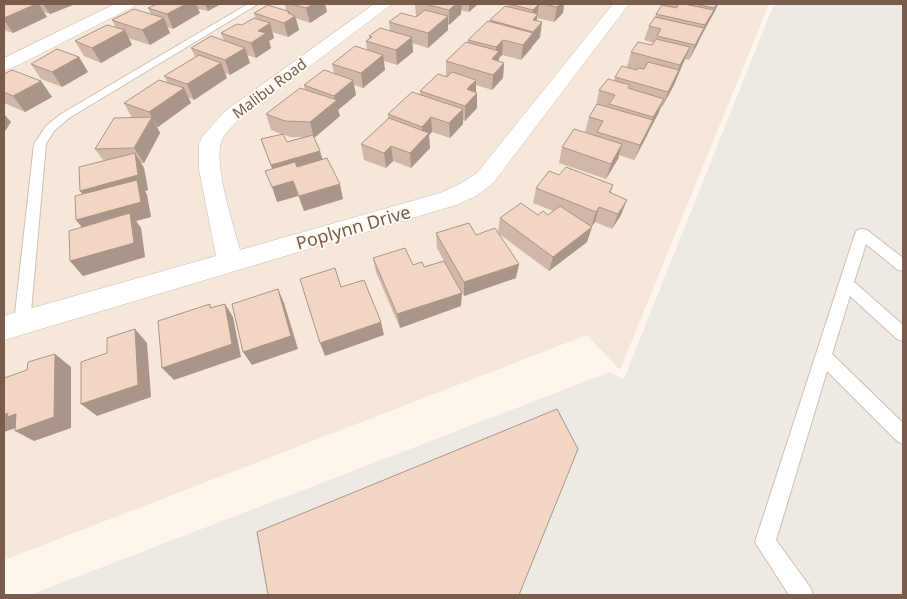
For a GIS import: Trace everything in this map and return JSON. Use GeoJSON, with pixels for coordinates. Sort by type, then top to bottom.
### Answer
{"type":"FeatureCollection","features":[{"type":"Feature","properties":{"kind":"street"},"geometry":{"type":"LineString","coordinates":[[4,65],[127,4]]}},
{"type":"Feature","properties":{"kind":"street","name":"Malibu Road"},"geometry":{"type":"LineString","coordinates":[[230,262],[208,160],[211,142],[215,135],[230,116],[384,4]]}},
{"type":"Feature","properties":{"kind":"street","name":"Poplynn Drive"},"geometry":{"type":"LineString","coordinates":[[13,325],[448,199],[468,190],[485,178],[621,4]]}},
{"type":"Feature","properties":{"kind":"lane"},"geometry":{"type":"LineString","coordinates":[[13,325],[40,144],[44,135],[52,125],[65,116],[254,4]]}},
{"type":"Feature","properties":{"kind":"lane"},"geometry":{"type":"LineString","coordinates":[[802,595],[765,542],[862,234],[903,266]]}},
{"type":"Feature","properties":{"kind":"lane"},"geometry":{"type":"LineString","coordinates":[[846,285],[903,334]]}},
{"type":"Feature","properties":{"kind":"lane"},"geometry":{"type":"LineString","coordinates":[[824,357],[903,435]]}},
{"type":"Feature","properties":{"kind":"shaded area"},"geometry":{"type":"Polygon","coordinates":[[[4,4],[769,4],[620,370],[587,335],[4,560],[4,4]]]}},
{"type":"Feature","properties":{"kind":"shaded area"},"geometry":{"type":"Polygon","coordinates":[[[774,4],[903,4],[903,595],[30,595],[610,372],[624,379],[774,4]]]}},
{"type":"Feature","properties":{"kind":"building"},"geometry":{"type":"Polygon","coordinates":[[[4,4],[36,4],[4,18],[4,4]]]}},
{"type":"Feature","properties":{"kind":"building"},"geometry":{"type":"Polygon","coordinates":[[[157,4],[186,4],[167,14],[148,8],[157,4]]]}},
{"type":"Feature","properties":{"kind":"building"},"geometry":{"type":"Polygon","coordinates":[[[291,4],[314,4],[306,8],[291,4]]]}},
{"type":"Feature","properties":{"kind":"building"},"geometry":{"type":"Polygon","coordinates":[[[425,4],[456,4],[449,10],[425,4]]]}},
{"type":"Feature","properties":{"kind":"building"},"geometry":{"type":"Polygon","coordinates":[[[509,4],[539,4],[533,10],[509,4]]]}},
{"type":"Feature","properties":{"kind":"building"},"geometry":{"type":"Polygon","coordinates":[[[542,4],[560,4],[557,7],[542,4]]]}},
{"type":"Feature","properties":{"kind":"building"},"geometry":{"type":"Polygon","coordinates":[[[679,4],[714,10],[705,25],[656,14],[662,5],[676,8],[679,4]]]}},
{"type":"Feature","properties":{"kind":"building"},"geometry":{"type":"Polygon","coordinates":[[[695,4],[717,4],[714,8],[695,4]]]}},
{"type":"Feature","properties":{"kind":"building"},"geometry":{"type":"Polygon","coordinates":[[[268,5],[290,12],[288,13],[295,16],[284,23],[254,13],[268,5]]]}},
{"type":"Feature","properties":{"kind":"building"},"geometry":{"type":"Polygon","coordinates":[[[505,6],[538,14],[533,20],[542,22],[533,32],[490,20],[505,6]]]}},
{"type":"Feature","properties":{"kind":"building"},"geometry":{"type":"Polygon","coordinates":[[[134,9],[164,18],[142,30],[112,20],[134,9]]]}},
{"type":"Feature","properties":{"kind":"building"},"geometry":{"type":"Polygon","coordinates":[[[425,10],[448,16],[428,33],[389,22],[401,13],[416,17],[425,10]]]}},
{"type":"Feature","properties":{"kind":"building"},"geometry":{"type":"Polygon","coordinates":[[[655,17],[704,28],[695,45],[657,36],[661,29],[649,26],[655,17]]]}},
{"type":"Feature","properties":{"kind":"building"},"geometry":{"type":"Polygon","coordinates":[[[254,18],[270,23],[258,31],[266,33],[251,43],[221,33],[237,24],[242,25],[254,18]]]}},
{"type":"Feature","properties":{"kind":"building"},"geometry":{"type":"Polygon","coordinates":[[[488,21],[533,33],[523,45],[503,40],[496,47],[468,40],[488,21]]]}},
{"type":"Feature","properties":{"kind":"building"},"geometry":{"type":"Polygon","coordinates":[[[107,25],[125,30],[92,48],[75,41],[107,25]]]}},
{"type":"Feature","properties":{"kind":"building"},"geometry":{"type":"Polygon","coordinates":[[[380,28],[412,37],[396,50],[366,41],[372,37],[369,36],[380,28]]]}},
{"type":"Feature","properties":{"kind":"building"},"geometry":{"type":"Polygon","coordinates":[[[211,36],[245,48],[225,60],[191,48],[211,36]]]}},
{"type":"Feature","properties":{"kind":"building"},"geometry":{"type":"Polygon","coordinates":[[[656,39],[690,47],[680,65],[631,52],[638,42],[652,45],[656,39]]]}},
{"type":"Feature","properties":{"kind":"building"},"geometry":{"type":"Polygon","coordinates":[[[466,42],[499,51],[492,59],[504,63],[493,75],[446,61],[466,42]]]}},
{"type":"Feature","properties":{"kind":"building"},"geometry":{"type":"Polygon","coordinates":[[[355,46],[383,55],[361,73],[332,64],[355,46]]]}},
{"type":"Feature","properties":{"kind":"building"},"geometry":{"type":"Polygon","coordinates":[[[57,49],[79,57],[52,72],[31,64],[57,49]]]}},
{"type":"Feature","properties":{"kind":"building"},"geometry":{"type":"Polygon","coordinates":[[[199,55],[221,63],[187,84],[164,76],[199,55]]]}},
{"type":"Feature","properties":{"kind":"building"},"geometry":{"type":"Polygon","coordinates":[[[648,62],[679,70],[668,92],[615,77],[622,66],[637,70],[638,68],[644,69],[648,62]]]}},
{"type":"Feature","properties":{"kind":"building"},"geometry":{"type":"Polygon","coordinates":[[[12,70],[41,81],[13,96],[4,92],[4,74],[12,70]]]}},
{"type":"Feature","properties":{"kind":"building"},"geometry":{"type":"Polygon","coordinates":[[[324,70],[353,80],[334,96],[304,85],[324,70]]]}},
{"type":"Feature","properties":{"kind":"building"},"geometry":{"type":"Polygon","coordinates":[[[452,72],[476,80],[467,89],[477,93],[465,106],[420,91],[438,74],[447,77],[452,72]]]}},
{"type":"Feature","properties":{"kind":"building"},"geometry":{"type":"Polygon","coordinates":[[[608,79],[630,85],[628,88],[664,99],[653,117],[609,104],[615,95],[599,90],[608,79]]]}},
{"type":"Feature","properties":{"kind":"building"},"geometry":{"type":"Polygon","coordinates":[[[159,80],[184,88],[149,112],[124,103],[159,80]]]}},
{"type":"Feature","properties":{"kind":"building"},"geometry":{"type":"Polygon","coordinates":[[[300,88],[337,100],[310,122],[285,121],[266,114],[300,88]]]}},
{"type":"Feature","properties":{"kind":"building"},"geometry":{"type":"Polygon","coordinates":[[[412,92],[463,109],[449,123],[431,117],[422,127],[388,114],[412,92]]]}},
{"type":"Feature","properties":{"kind":"building"},"geometry":{"type":"Polygon","coordinates":[[[597,104],[653,120],[640,145],[597,132],[603,121],[589,117],[597,104]]]}},
{"type":"Feature","properties":{"kind":"building"},"geometry":{"type":"Polygon","coordinates":[[[152,117],[134,148],[95,149],[114,118],[152,117]]]}},
{"type":"Feature","properties":{"kind":"building"},"geometry":{"type":"Polygon","coordinates":[[[389,118],[429,133],[410,153],[391,146],[384,153],[361,144],[389,118]]]}},
{"type":"Feature","properties":{"kind":"building"},"geometry":{"type":"Polygon","coordinates":[[[574,129],[622,144],[611,164],[562,147],[574,129]]]}},
{"type":"Feature","properties":{"kind":"building"},"geometry":{"type":"Polygon","coordinates":[[[283,134],[287,142],[313,135],[320,151],[271,165],[261,139],[283,134]]]}},
{"type":"Feature","properties":{"kind":"building"},"geometry":{"type":"Polygon","coordinates":[[[135,153],[138,175],[80,191],[79,167],[135,153]]]}},
{"type":"Feature","properties":{"kind":"building"},"geometry":{"type":"Polygon","coordinates":[[[327,158],[340,184],[299,196],[293,181],[272,187],[265,171],[295,162],[297,167],[327,158]]]}},
{"type":"Feature","properties":{"kind":"building"},"geometry":{"type":"Polygon","coordinates":[[[566,167],[613,185],[609,192],[627,200],[618,214],[599,207],[596,212],[536,188],[549,171],[559,175],[566,167]]]}},
{"type":"Feature","properties":{"kind":"building"},"geometry":{"type":"Polygon","coordinates":[[[137,180],[141,202],[76,220],[75,196],[137,180]]]}},
{"type":"Feature","properties":{"kind":"building"},"geometry":{"type":"Polygon","coordinates":[[[521,203],[538,215],[543,211],[548,215],[560,206],[592,227],[553,257],[500,218],[521,203]]]}},
{"type":"Feature","properties":{"kind":"building"},"geometry":{"type":"Polygon","coordinates":[[[130,213],[134,243],[70,261],[69,231],[130,213]]]}},
{"type":"Feature","properties":{"kind":"building"},"geometry":{"type":"Polygon","coordinates":[[[469,223],[476,235],[495,228],[519,264],[464,282],[436,233],[469,223]]]}},
{"type":"Feature","properties":{"kind":"building"},"geometry":{"type":"Polygon","coordinates":[[[405,248],[413,265],[422,262],[424,267],[444,261],[462,293],[397,314],[373,258],[405,248]]]}},
{"type":"Feature","properties":{"kind":"building"},"geometry":{"type":"Polygon","coordinates":[[[335,268],[341,287],[364,280],[381,322],[320,343],[300,279],[335,268]]]}},
{"type":"Feature","properties":{"kind":"building"},"geometry":{"type":"Polygon","coordinates":[[[278,289],[291,336],[243,352],[232,304],[278,289]]]}},
{"type":"Feature","properties":{"kind":"building"},"geometry":{"type":"Polygon","coordinates":[[[210,304],[210,308],[225,304],[232,344],[162,368],[158,321],[210,304]]]}},
{"type":"Feature","properties":{"kind":"building"},"geometry":{"type":"Polygon","coordinates":[[[135,329],[138,385],[81,404],[81,362],[107,353],[107,338],[135,329]]]}},
{"type":"Feature","properties":{"kind":"building"},"geometry":{"type":"Polygon","coordinates":[[[55,354],[54,417],[15,431],[16,414],[7,417],[8,413],[4,415],[4,378],[27,370],[28,362],[55,354]]]}},
{"type":"Feature","properties":{"kind":"building"},"geometry":{"type":"Polygon","coordinates":[[[557,409],[578,449],[519,595],[268,595],[257,532],[557,409]]]}}]}
